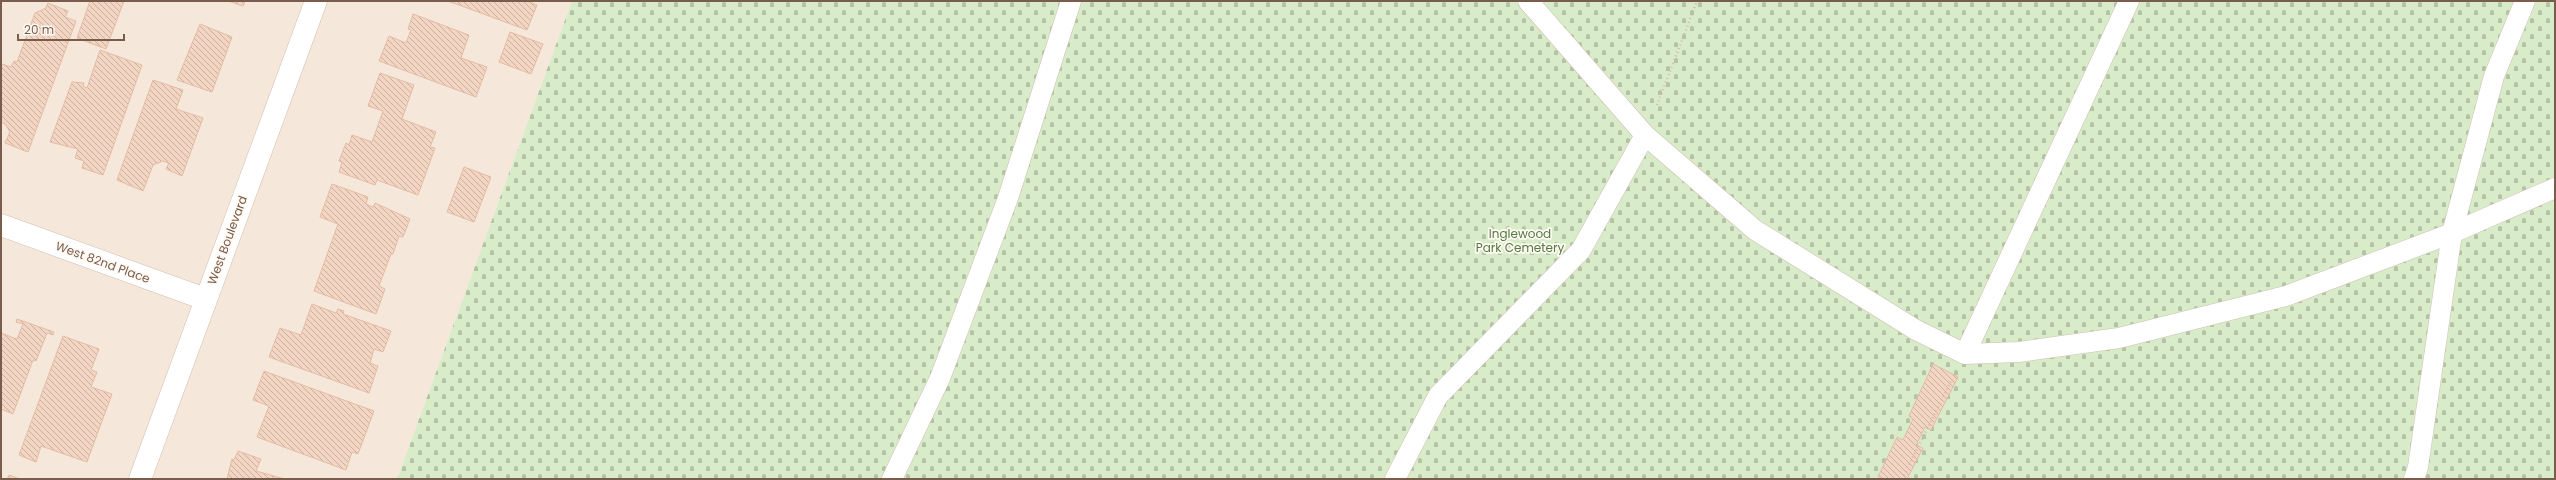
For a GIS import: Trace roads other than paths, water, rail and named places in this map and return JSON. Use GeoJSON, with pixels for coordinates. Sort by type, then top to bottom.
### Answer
{"type":"FeatureCollection","features":[{"type":"Feature","properties":{"kind":"street","name":"West Boulevard"},"geometry":{"type":"LineString","coordinates":[[140,479],[204,299],[316,1]]}},
{"type":"Feature","properties":{"kind":"street","name":"West 82nd Place"},"geometry":{"type":"LineString","coordinates":[[1,225],[204,299]]}},
{"type":"Feature","properties":{"kind":"lane"},"geometry":{"type":"LineString","coordinates":[[892,479],[940,378],[1005,206],[1071,1]]}},
{"type":"Feature","properties":{"kind":"lane"},"geometry":{"type":"LineString","coordinates":[[1528,1],[1645,135],[1754,230],[1916,330],[1965,354],[2018,352],[2119,338],[2286,296],[2452,233],[2555,188]]}},
{"type":"Feature","properties":{"kind":"lane"},"geometry":{"type":"LineString","coordinates":[[1965,354],[2128,1]]}},
{"type":"Feature","properties":{"kind":"lane"},"geometry":{"type":"LineString","coordinates":[[2414,479],[2418,467],[2452,233],[2494,76],[2525,1]]}},
{"type":"Feature","properties":{"kind":"lane"},"geometry":{"type":"LineString","coordinates":[[1395,479],[1438,396],[1581,250],[1645,135]]}},
{"type":"Feature","properties":{"kind":"park label","name":"Inglewood Park Cemetery"},"geometry":{"type":"Point","coordinates":[1520,240]}}]}
